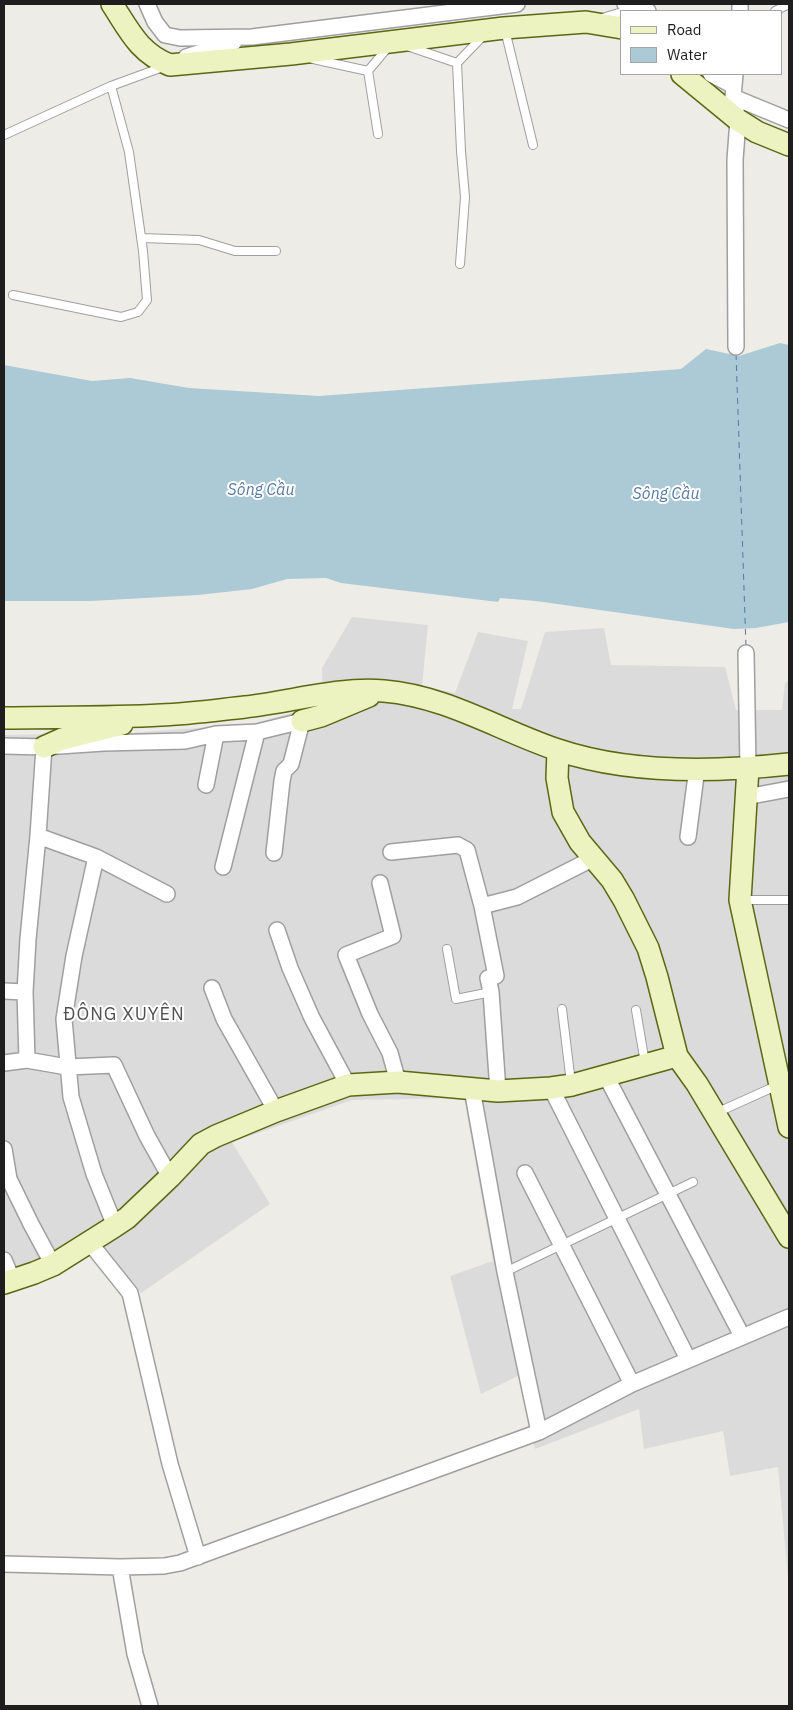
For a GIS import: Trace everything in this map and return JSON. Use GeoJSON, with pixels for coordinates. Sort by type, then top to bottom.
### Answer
{"type":"FeatureCollection","features":[{"type":"Feature","properties":{"kind":"street"},"geometry":{"type":"LineString","coordinates":[[112,4],[134,39],[158,60],[170,65],[291,54],[497,29],[586,22],[620,28]]}},
{"type":"Feature","properties":{"kind":"street"},"geometry":{"type":"LineString","coordinates":[[147,4],[155,22],[165,34],[180,38],[252,37],[517,4]]}},
{"type":"Feature","properties":{"kind":"street"},"geometry":{"type":"LineString","coordinates":[[625,4],[645,8]]}},
{"type":"Feature","properties":{"kind":"street"},"geometry":{"type":"LineString","coordinates":[[170,65],[183,58],[252,37]]}},
{"type":"Feature","properties":{"kind":"street"},"geometry":{"type":"LineString","coordinates":[[683,75],[738,120],[758,132],[789,145]]}},
{"type":"Feature","properties":{"kind":"street"},"geometry":{"type":"LineString","coordinates":[[713,75],[734,85],[789,120]]}},
{"type":"Feature","properties":{"kind":"street"},"geometry":{"type":"LineString","coordinates":[[734,85],[738,120],[735,160],[736,347]]}},
{"type":"Feature","properties":{"kind":"street"},"geometry":{"type":"LineString","coordinates":[[746,653],[748,768],[740,900],[788,1115]]}},
{"type":"Feature","properties":{"kind":"street"},"geometry":{"type":"LineString","coordinates":[[4,718],[160,715],[248,707],[352,691],[384,691],[410,694],[477,717],[558,750],[608,764],[641,767],[748,768],[789,764]]}},
{"type":"Feature","properties":{"kind":"street"},"geometry":{"type":"LineString","coordinates":[[4,746],[44,747],[185,741],[216,734],[257,732],[321,716],[384,691]]}},
{"type":"Feature","properties":{"kind":"street"},"geometry":{"type":"LineString","coordinates":[[44,747],[62,739],[160,715]]}},
{"type":"Feature","properties":{"kind":"street"},"geometry":{"type":"LineString","coordinates":[[274,853],[284,771],[291,764],[302,721]]}},
{"type":"Feature","properties":{"kind":"street"},"geometry":{"type":"LineString","coordinates":[[223,867],[257,732]]}},
{"type":"Feature","properties":{"kind":"street"},"geometry":{"type":"LineString","coordinates":[[206,785],[216,734]]}},
{"type":"Feature","properties":{"kind":"street"},"geometry":{"type":"LineString","coordinates":[[26,1060],[25,992],[28,939],[44,747]]}},
{"type":"Feature","properties":{"kind":"street"},"geometry":{"type":"LineString","coordinates":[[558,750],[557,778],[563,812],[580,842],[612,880],[648,948],[677,1056],[697,1084],[789,1236]]}},
{"type":"Feature","properties":{"kind":"street"},"geometry":{"type":"LineString","coordinates":[[688,837],[697,768]]}},
{"type":"Feature","properties":{"kind":"street"},"geometry":{"type":"LineString","coordinates":[[746,797],[789,790]]}},
{"type":"Feature","properties":{"kind":"street"},"geometry":{"type":"LineString","coordinates":[[38,836],[96,857],[167,894]]}},
{"type":"Feature","properties":{"kind":"street"},"geometry":{"type":"LineString","coordinates":[[391,852],[458,845],[466,850],[482,906],[496,976],[488,978],[491,992],[498,1091]]}},
{"type":"Feature","properties":{"kind":"street"},"geometry":{"type":"LineString","coordinates":[[96,857],[74,956],[64,1019],[71,1097],[94,1174],[115,1226]]}},
{"type":"Feature","properties":{"kind":"street"},"geometry":{"type":"LineString","coordinates":[[482,906],[517,896],[594,858]]}},
{"type":"Feature","properties":{"kind":"street"},"geometry":{"type":"LineString","coordinates":[[380,883],[394,936],[346,955],[370,1014],[390,1053],[398,1082]]}},
{"type":"Feature","properties":{"kind":"street"},"geometry":{"type":"LineString","coordinates":[[277,930],[290,968],[312,1018],[348,1085]]}},
{"type":"Feature","properties":{"kind":"street"},"geometry":{"type":"LineString","coordinates":[[212,988],[224,1019],[276,1111]]}},
{"type":"Feature","properties":{"kind":"street"},"geometry":{"type":"LineString","coordinates":[[4,991],[25,992]]}},
{"type":"Feature","properties":{"kind":"street"},"geometry":{"type":"LineString","coordinates":[[4,1260],[8,1282],[53,1264],[127,1218],[201,1144],[276,1111],[348,1085],[398,1082],[498,1091],[551,1088],[572,1085],[677,1056]]}},
{"type":"Feature","properties":{"kind":"street"},"geometry":{"type":"LineString","coordinates":[[4,1063],[26,1060],[67,1066],[114,1065],[147,1136],[170,1177]]}},
{"type":"Feature","properties":{"kind":"street"},"geometry":{"type":"LineString","coordinates":[[606,1076],[742,1336]]}},
{"type":"Feature","properties":{"kind":"street"},"geometry":{"type":"LineString","coordinates":[[551,1088],[688,1359]]}},
{"type":"Feature","properties":{"kind":"street"},"geometry":{"type":"LineString","coordinates":[[472,1089],[505,1272],[539,1432]]}},
{"type":"Feature","properties":{"kind":"street"},"geometry":{"type":"LineString","coordinates":[[8,1147],[10,1179],[31,1224],[53,1264]]}},
{"type":"Feature","properties":{"kind":"street"},"geometry":{"type":"LineString","coordinates":[[525,1173],[632,1384]]}},
{"type":"Feature","properties":{"kind":"street"},"geometry":{"type":"LineString","coordinates":[[90,1242],[130,1293],[170,1464],[198,1556]]}},
{"type":"Feature","properties":{"kind":"street"},"geometry":{"type":"LineString","coordinates":[[4,1564],[120,1567],[164,1566],[180,1563],[539,1432],[632,1384],[789,1317]]}},
{"type":"Feature","properties":{"kind":"street"},"geometry":{"type":"LineString","coordinates":[[120,1567],[135,1654],[150,1706]]}},
{"type":"Feature","properties":{"kind":"lane"},"geometry":{"type":"LineString","coordinates":[[777,10],[789,4]]}},
{"type":"Feature","properties":{"kind":"lane"},"geometry":{"type":"LineString","coordinates":[[632,10],[645,8]]}},
{"type":"Feature","properties":{"kind":"lane"},"geometry":{"type":"LineString","coordinates":[[586,22],[620,13]]}},
{"type":"Feature","properties":{"kind":"lane"},"geometry":{"type":"LineString","coordinates":[[457,63],[497,29],[533,145]]}},
{"type":"Feature","properties":{"kind":"lane"},"geometry":{"type":"LineString","coordinates":[[378,134],[368,70],[392,41],[457,63]]}},
{"type":"Feature","properties":{"kind":"lane"},"geometry":{"type":"LineString","coordinates":[[291,54],[368,70]]}},
{"type":"Feature","properties":{"kind":"lane"},"geometry":{"type":"LineString","coordinates":[[457,63],[465,196],[460,264]]}},
{"type":"Feature","properties":{"kind":"lane"},"geometry":{"type":"LineString","coordinates":[[4,135],[111,86],[170,65]]}},
{"type":"Feature","properties":{"kind":"lane"},"geometry":{"type":"LineString","coordinates":[[13,295],[121,317],[138,312],[146,300],[141,238],[129,152],[111,86]]}},
{"type":"Feature","properties":{"kind":"lane"},"geometry":{"type":"LineString","coordinates":[[141,238],[199,240],[235,252],[276,251]]}},
{"type":"Feature","properties":{"kind":"lane"},"geometry":{"type":"LineString","coordinates":[[740,900],[789,900]]}},
{"type":"Feature","properties":{"kind":"lane"},"geometry":{"type":"LineString","coordinates":[[447,949],[456,999],[491,992]]}},
{"type":"Feature","properties":{"kind":"lane"},"geometry":{"type":"LineString","coordinates":[[562,1009],[572,1085]]}},
{"type":"Feature","properties":{"kind":"lane"},"geometry":{"type":"LineString","coordinates":[[636,1010],[646,1064]]}},
{"type":"Feature","properties":{"kind":"lane"},"geometry":{"type":"LineString","coordinates":[[714,1114],[780,1084]]}},
{"type":"Feature","properties":{"kind":"lane"},"geometry":{"type":"LineString","coordinates":[[505,1272],[693,1182]]}},
{"type":"Feature","properties":{"kind":"shaded area"},"geometry":{"type":"Polygon","coordinates":[[[352,617],[428,625],[422,686],[455,693],[478,632],[528,641],[512,709],[521,709],[545,632],[604,628],[611,665],[725,667],[736,710],[782,710],[785,683],[789,681],[789,1588],[778,1467],[730,1476],[723,1431],[644,1449],[639,1409],[535,1449],[520,1375],[481,1394],[450,1276],[493,1261],[464,1098],[352,1100],[232,1142],[270,1204],[141,1293],[103,1247],[4,1292],[4,735],[129,733],[253,724],[323,704],[322,668],[352,617]]]}},
{"type":"Feature","properties":{"kind":"water","name":"Sông Cầu"},"geometry":{"type":"Polygon","coordinates":[[[780,343],[789,345],[789,622],[756,628],[734,629],[536,601],[500,598],[498,602],[341,583],[326,578],[287,579],[252,589],[198,595],[91,601],[4,601],[4,365],[92,381],[130,378],[189,388],[319,396],[681,369],[706,349],[739,356],[780,343]]]}},
{"type":"Feature","properties":{"kind":"ferry route"},"geometry":{"type":"LineString","coordinates":[[736,354],[746,647]]}},
{"type":"Feature","properties":{"kind":"district","name":"ĐÔNG XUYÊN"},"geometry":{"type":"Point","coordinates":[124,1015]}}]}
